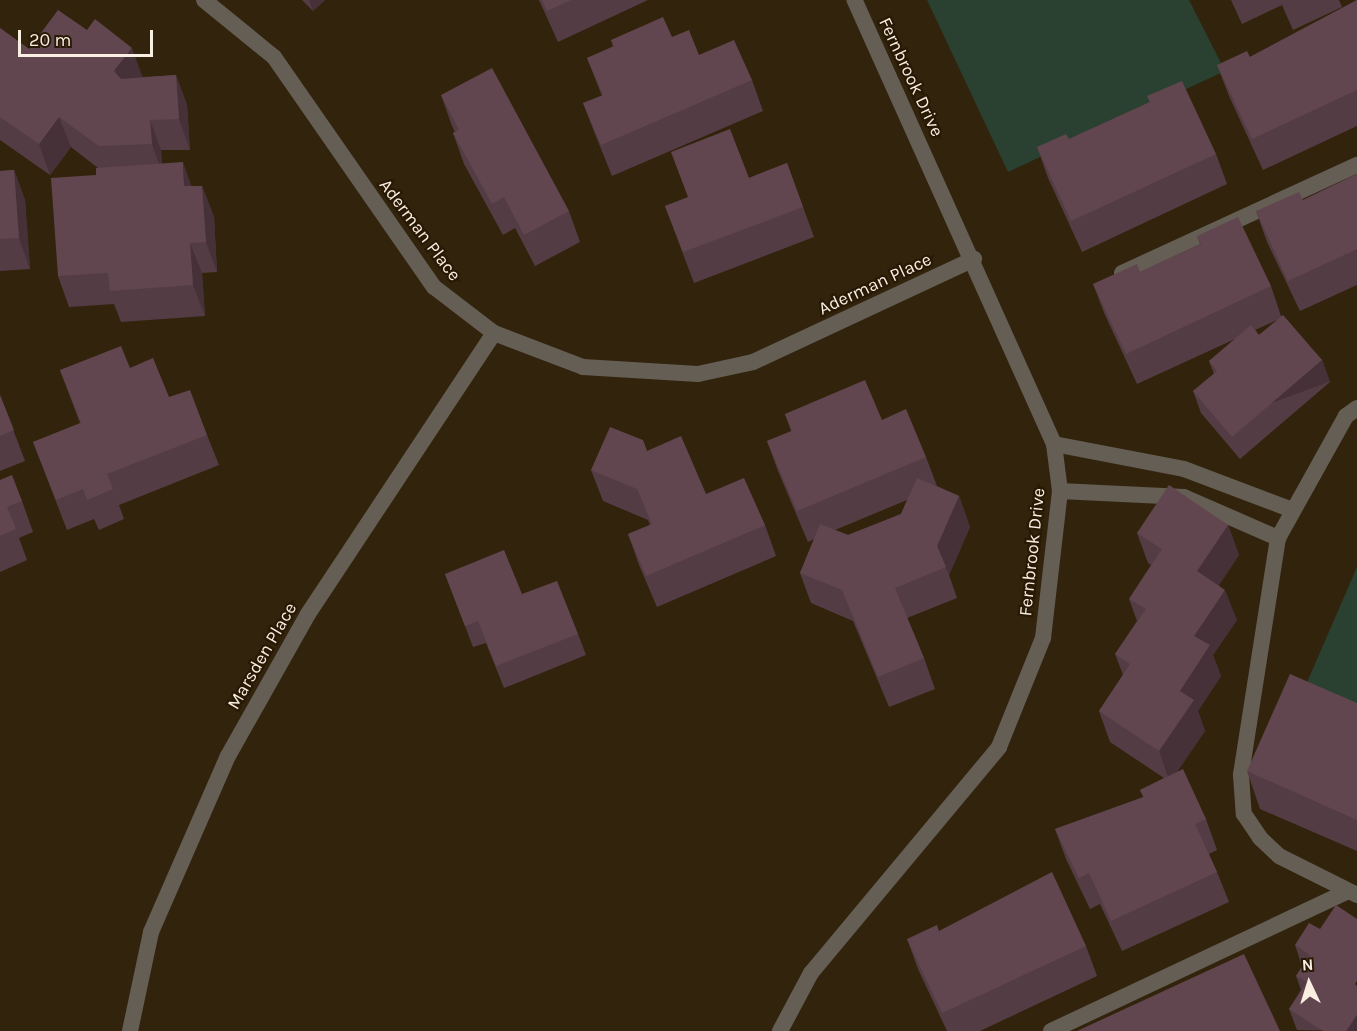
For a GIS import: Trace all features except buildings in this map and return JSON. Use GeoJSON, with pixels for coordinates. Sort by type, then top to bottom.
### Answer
{"type":"FeatureCollection","features":[{"type":"Feature","properties":{"kind":"street","name":"Aderman Place"},"geometry":{"type":"LineString","coordinates":[[204,0],[274,57],[434,286],[494,333],[583,367],[698,374],[753,362],[974,259]]}},
{"type":"Feature","properties":{"kind":"street","name":"Fernbrook Drive"},"geometry":{"type":"LineString","coordinates":[[780,1031],[811,973],[999,747],[1042,638],[1060,491],[1054,444],[974,259],[854,0]]}},
{"type":"Feature","properties":{"kind":"street"},"geometry":{"type":"LineString","coordinates":[[1122,273],[1357,165]]}},
{"type":"Feature","properties":{"kind":"street","name":"Marsden Place"},"geometry":{"type":"LineString","coordinates":[[130,1031],[151,932],[228,756],[308,614],[494,333]]}},
{"type":"Feature","properties":{"kind":"street"},"geometry":{"type":"LineString","coordinates":[[1352,893],[1280,856],[1244,814],[1241,775],[1278,538],[1290,509],[1346,416],[1357,408]]}},
{"type":"Feature","properties":{"kind":"street"},"geometry":{"type":"LineString","coordinates":[[1054,444],[1184,469],[1290,509]]}},
{"type":"Feature","properties":{"kind":"street"},"geometry":{"type":"LineString","coordinates":[[1060,491],[1184,497],[1278,538]]}},
{"type":"Feature","properties":{"kind":"street"},"geometry":{"type":"LineString","coordinates":[[1051,1031],[1352,893]]}},
{"type":"Feature","properties":{"kind":"green space"},"geometry":{"type":"Polygon","coordinates":[[[927,0],[1189,0],[1225,71],[1008,172],[927,0]]]}},
{"type":"Feature","properties":{"kind":"green space"},"geometry":{"type":"Polygon","coordinates":[[[1357,567],[1357,709],[1305,687],[1357,567]]]}}]}
